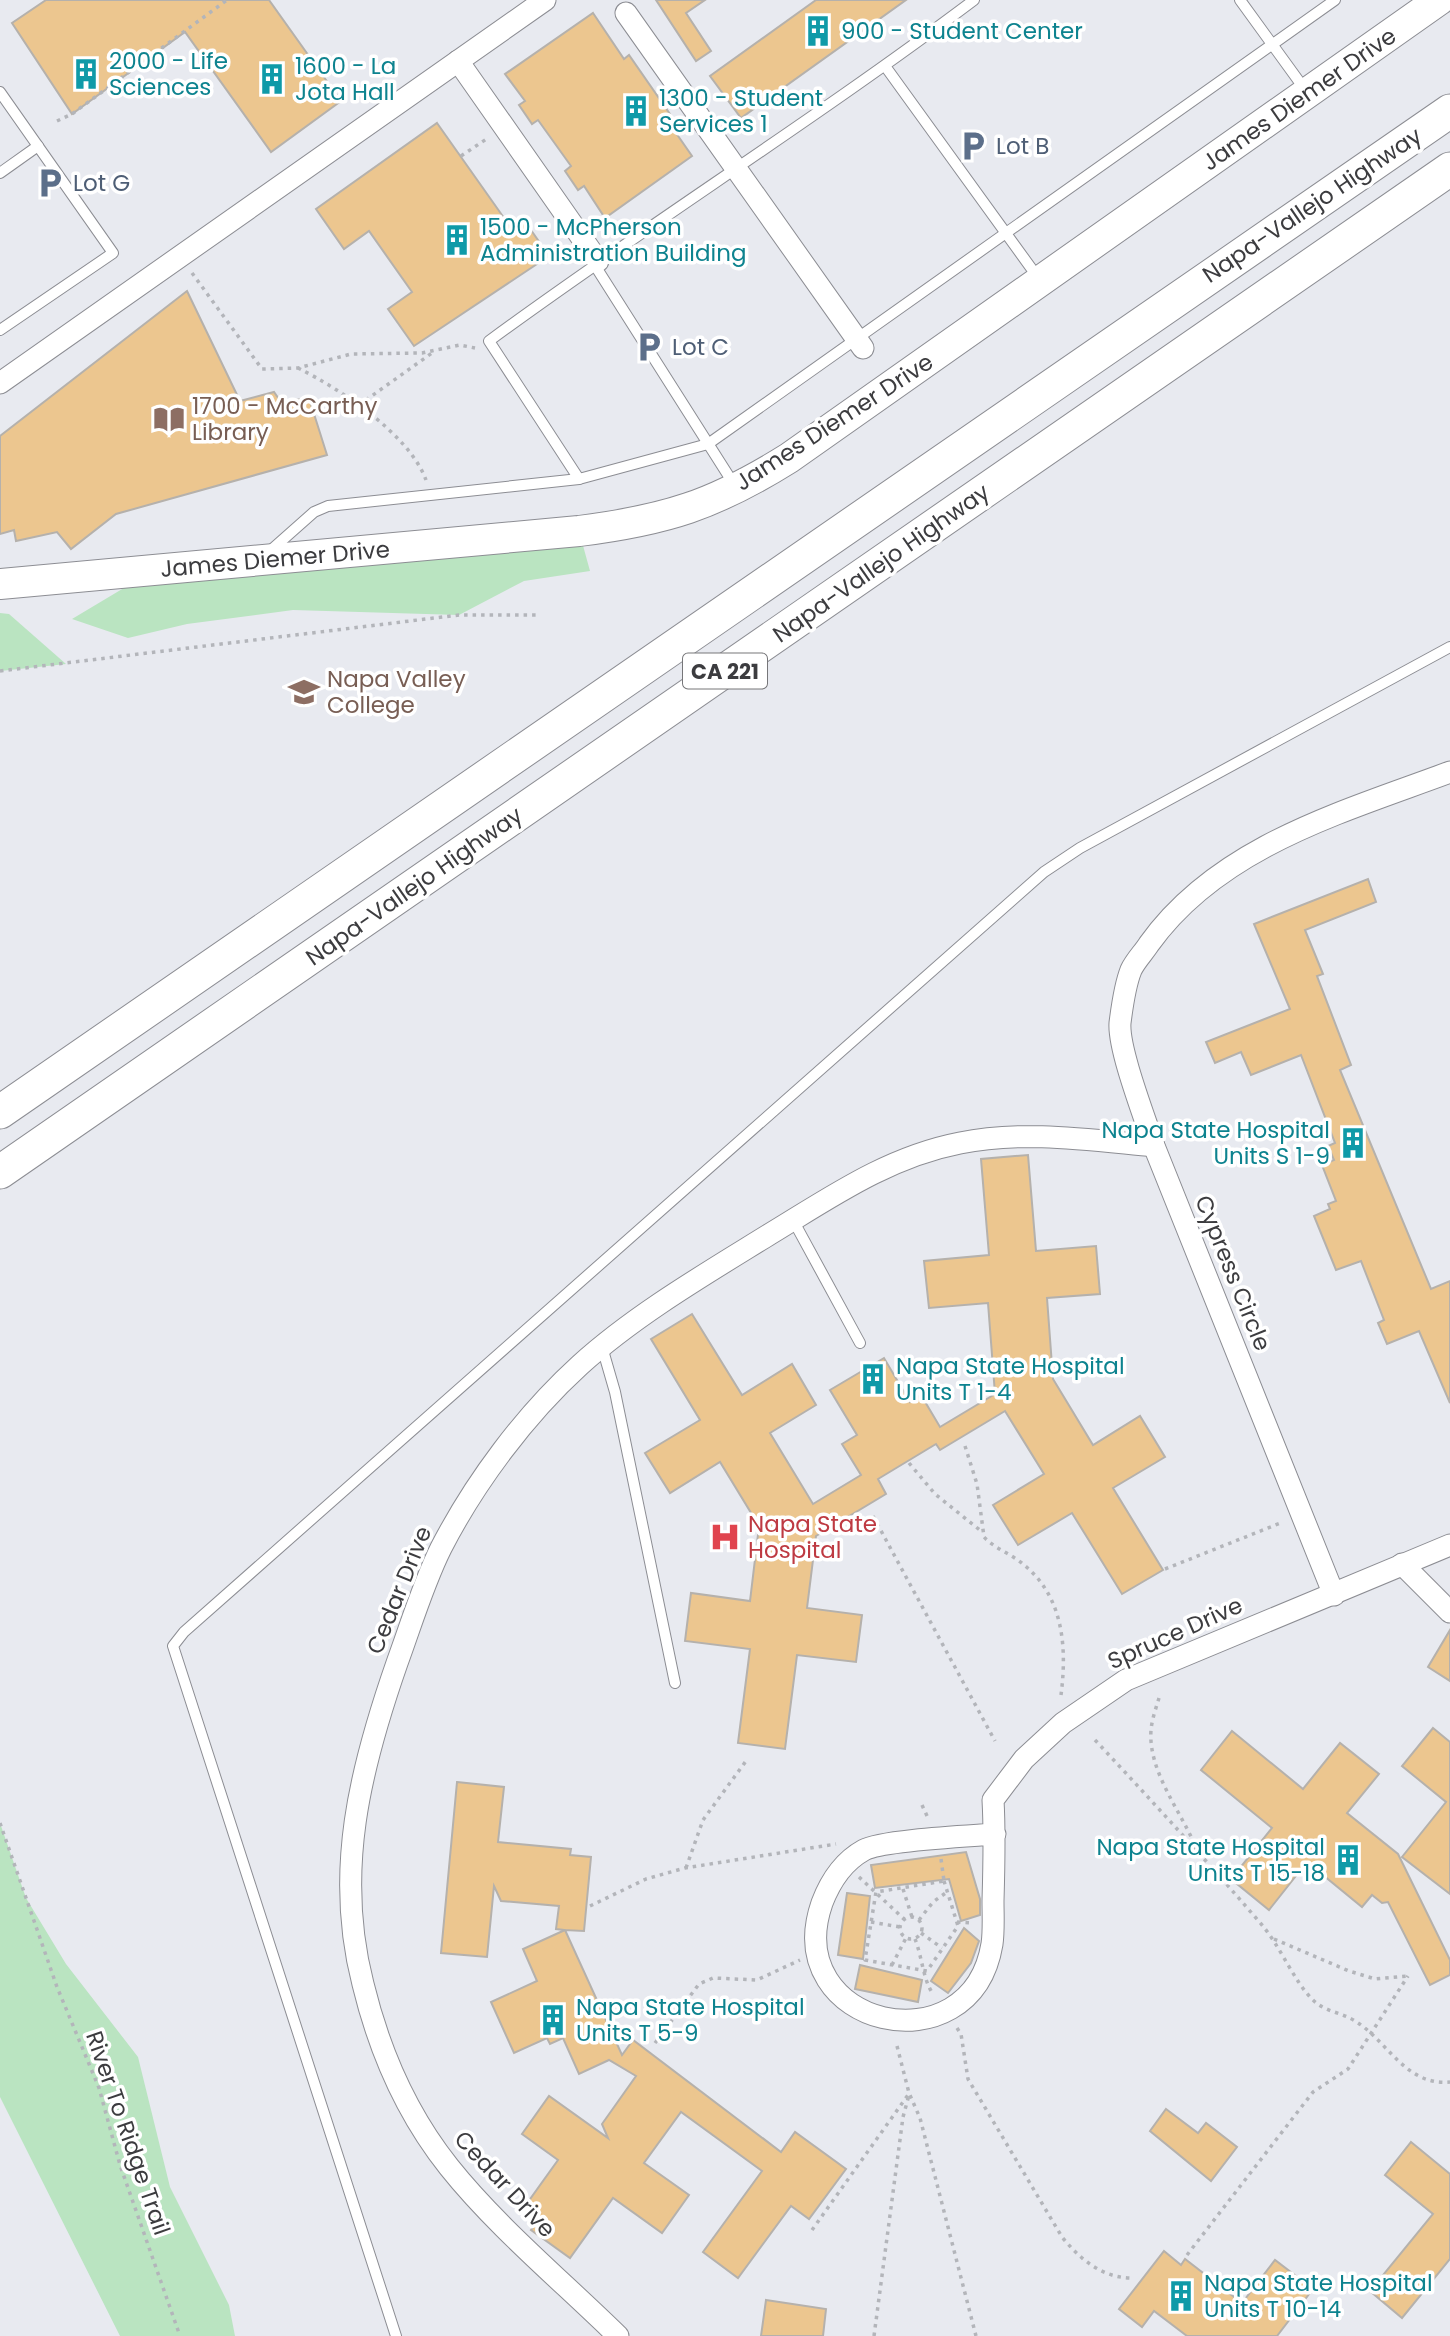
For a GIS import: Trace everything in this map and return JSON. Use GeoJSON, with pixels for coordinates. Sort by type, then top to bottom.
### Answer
{"type":"FeatureCollection","features":[{"type":"Feature","properties":{"kind":"main road","name":"Napa-Vallejo Highway"},"geometry":{"type":"LineString","coordinates":[[0,1112],[1450,111]]}},
{"type":"Feature","properties":{"kind":"main road","name":"Napa-Vallejo Highway"},"geometry":{"type":"LineString","coordinates":[[0,1172],[1450,169]]}},
{"type":"Feature","properties":{"kind":"street"},"geometry":{"type":"LineString","coordinates":[[0,383],[545,0]]}},
{"type":"Feature","properties":{"kind":"street","name":"James Diemer Drive"},"geometry":{"type":"LineString","coordinates":[[0,584],[625,525],[668,517],[737,488],[824,434],[1439,0]]}},
{"type":"Feature","properties":{"kind":"street"},"geometry":{"type":"LineString","coordinates":[[626,13],[860,344]]}},
{"type":"Feature","properties":{"kind":"street"},"geometry":{"type":"LineString","coordinates":[[458,61],[596,263]]}},
{"type":"Feature","properties":{"kind":"street","name":"Cypress Circle"},"geometry":{"type":"LineString","coordinates":[[1334,1595],[1154,1146],[1132,1079],[1120,1025],[1131,970],[1159,930],[1191,895],[1246,858],[1308,826],[1450,772]]}},
{"type":"Feature","properties":{"kind":"street","name":"Cedar Drive"},"geometry":{"type":"LineString","coordinates":[[618,2336],[466,2187],[446,2164],[395,2081],[362,1980],[354,1933],[351,1875],[356,1801],[376,1724],[439,1552],[483,1478],[517,1434],[579,1366],[727,1260],[867,1175],[957,1143],[1019,1136],[1154,1146]]}},
{"type":"Feature","properties":{"kind":"street","name":"Spruce Drive"},"geometry":{"type":"LineString","coordinates":[[995,1833],[875,1846],[862,1851],[846,1864],[827,1892],[817,1933],[821,1966],[836,1990],[855,2008],[896,2021],[925,2019],[944,2011],[976,1982],[992,1944],[995,1833],[993,1800],[1024,1759],[1063,1723],[1126,1680],[1450,1545]]}},
{"type":"Feature","properties":{"kind":"street"},"geometry":{"type":"LineString","coordinates":[[1402,1564],[1450,1612]]}},
{"type":"Feature","properties":{"kind":"lane"},"geometry":{"type":"LineString","coordinates":[[579,479],[489,341],[596,263],[885,66],[974,0]]}},
{"type":"Feature","properties":{"kind":"lane"},"geometry":{"type":"LineString","coordinates":[[1240,0],[1307,93]]}},
{"type":"Feature","properties":{"kind":"lane"},"geometry":{"type":"LineString","coordinates":[[260,560],[321,508],[579,479],[708,444],[860,344],[1007,234],[1335,0]]}},
{"type":"Feature","properties":{"kind":"lane"},"geometry":{"type":"LineString","coordinates":[[885,66],[1041,281]]}},
{"type":"Feature","properties":{"kind":"lane"},"geometry":{"type":"LineString","coordinates":[[0,92],[113,253],[0,330]]}},
{"type":"Feature","properties":{"kind":"lane"},"geometry":{"type":"LineString","coordinates":[[0,173],[38,146]]}},
{"type":"Feature","properties":{"kind":"lane"},"geometry":{"type":"LineString","coordinates":[[596,263],[737,488]]}},
{"type":"Feature","properties":{"kind":"lane"},"geometry":{"type":"LineString","coordinates":[[396,2336],[173,1646],[204,1613],[1044,872],[1080,848],[1450,647]]}},
{"type":"Feature","properties":{"kind":"lane"},"geometry":{"type":"LineString","coordinates":[[793,1220],[860,1343]]}},
{"type":"Feature","properties":{"kind":"lane"},"geometry":{"type":"LineString","coordinates":[[602,1347],[615,1392],[675,1683]]}},
{"type":"Feature","properties":{"kind":"path"},"geometry":{"type":"LineString","coordinates":[[57,121],[72,114],[227,0]]}},
{"type":"Feature","properties":{"kind":"path"},"geometry":{"type":"LineString","coordinates":[[461,156],[504,127]]}},
{"type":"Feature","properties":{"kind":"path"},"geometry":{"type":"LineString","coordinates":[[181,257],[262,369],[298,368],[351,354],[434,351],[460,345],[473,349],[489,341]]}},
{"type":"Feature","properties":{"kind":"path"},"geometry":{"type":"LineString","coordinates":[[358,406],[434,351]]}},
{"type":"Feature","properties":{"kind":"path"},"geometry":{"type":"LineString","coordinates":[[298,368],[358,406],[409,453],[424,476],[431,495]]}},
{"type":"Feature","properties":{"kind":"path"},"geometry":{"type":"LineString","coordinates":[[0,671],[459,615],[538,615]]}},
{"type":"Feature","properties":{"kind":"path"},"geometry":{"type":"LineString","coordinates":[[965,1446],[977,1484],[983,1532]]}},
{"type":"Feature","properties":{"kind":"path"},"geometry":{"type":"LineString","coordinates":[[909,1463],[935,1494],[983,1532],[989,1542],[1034,1574],[1055,1610],[1066,1658],[1061,1696]]}},
{"type":"Feature","properties":{"kind":"path"},"geometry":{"type":"LineString","coordinates":[[1165,1569],[1301,1515]]}},
{"type":"Feature","properties":{"kind":"path"},"geometry":{"type":"LineString","coordinates":[[873,1517],[995,1741]]}},
{"type":"Feature","properties":{"kind":"path"},"geometry":{"type":"LineString","coordinates":[[1159,1698],[1151,1730],[1152,1747],[1164,1781],[1195,1846]]}},
{"type":"Feature","properties":{"kind":"path"},"geometry":{"type":"LineString","coordinates":[[1095,1740],[1195,1846],[1272,1937],[1310,1998],[1321,2007],[1356,2021],[1391,2056],[1422,2079],[1450,2082]]}},
{"type":"Feature","properties":{"kind":"path"},"geometry":{"type":"LineString","coordinates":[[685,1868],[703,1820],[746,1761]]}},
{"type":"Feature","properties":{"kind":"path","name":"River To Ridge Trail"},"geometry":{"type":"LineString","coordinates":[[0,1823],[57,1987],[99,2088],[120,2165],[180,2336]]}},
{"type":"Feature","properties":{"kind":"path"},"geometry":{"type":"LineString","coordinates":[[590,1906],[646,1879],[685,1868],[847,1843]]}},
{"type":"Feature","properties":{"kind":"path"},"geometry":{"type":"LineString","coordinates":[[846,1864],[904,1919]]}},
{"type":"Feature","properties":{"kind":"path"},"geometry":{"type":"LineString","coordinates":[[876,1892],[944,1881],[958,1926],[925,1972]]}},
{"type":"Feature","properties":{"kind":"path"},"geometry":{"type":"LineString","coordinates":[[903,1888],[912,1917]]}},
{"type":"Feature","properties":{"kind":"path"},"geometry":{"type":"LineString","coordinates":[[876,1892],[865,1960],[925,1972]]}},
{"type":"Feature","properties":{"kind":"path"},"geometry":{"type":"LineString","coordinates":[[943,1949],[921,1933],[919,1920],[933,1902],[947,1892]]}},
{"type":"Feature","properties":{"kind":"path"},"geometry":{"type":"LineString","coordinates":[[900,1927],[904,1919],[912,1917],[919,1920]]}},
{"type":"Feature","properties":{"kind":"path"},"geometry":{"type":"LineString","coordinates":[[872,1922],[900,1927]]}},
{"type":"Feature","properties":{"kind":"path"},"geometry":{"type":"LineString","coordinates":[[900,1927],[906,1938]]}},
{"type":"Feature","properties":{"kind":"path"},"geometry":{"type":"LineString","coordinates":[[915,1939],[921,1933]]}},
{"type":"Feature","properties":{"kind":"path"},"geometry":{"type":"LineString","coordinates":[[1187,2255],[1313,2092],[1348,2069],[1408,1976],[1375,1979],[1349,1971],[1272,1937]]}},
{"type":"Feature","properties":{"kind":"path"},"geometry":{"type":"LineString","coordinates":[[892,1965],[906,1938]]}},
{"type":"Feature","properties":{"kind":"path"},"geometry":{"type":"LineString","coordinates":[[906,1938],[915,1939]]}},
{"type":"Feature","properties":{"kind":"path"},"geometry":{"type":"LineString","coordinates":[[915,1939],[928,1987],[961,2034],[968,2079],[1062,2237],[1080,2257],[1107,2275],[1130,2278]]}},
{"type":"Feature","properties":{"kind":"path"},"geometry":{"type":"LineString","coordinates":[[655,2043],[699,1984],[722,1978],[757,1980],[801,1959]]}},
{"type":"Feature","properties":{"kind":"path"},"geometry":{"type":"LineString","coordinates":[[898,2046],[909,2093],[920,2118],[976,2336]]}},
{"type":"Feature","properties":{"kind":"path"},"geometry":{"type":"LineString","coordinates":[[812,2230],[909,2093]]}},
{"type":"Feature","properties":{"kind":"path"},"geometry":{"type":"LineString","coordinates":[[874,2336],[903,2117],[909,2093]]}},
{"type":"Feature","properties":{"kind":"green space"},"geometry":{"type":"Polygon","coordinates":[[[579,531],[590,571],[524,581],[459,615],[293,610],[187,624],[128,638],[72,619],[154,570],[579,531]]]}},
{"type":"Feature","properties":{"kind":"green space"},"geometry":{"type":"Polygon","coordinates":[[[0,613],[9,614],[66,664],[0,671],[0,613]]]}},
{"type":"Feature","properties":{"kind":"green space"},"geometry":{"type":"Polygon","coordinates":[[[0,1823],[26,1898],[66,1964],[138,2057],[170,2187],[229,2305],[235,2336],[120,2336],[0,2097],[0,1823]]]}},
{"type":"Feature","properties":{"kind":"building"},"geometry":{"type":"Polygon","coordinates":[[[46,0],[269,0],[341,101],[271,152],[185,32],[72,114],[12,23],[46,0]]]}},
{"type":"Feature","properties":{"kind":"building"},"geometry":{"type":"Polygon","coordinates":[[[656,0],[705,0],[686,13],[711,51],[696,61],[656,0]]]}},
{"type":"Feature","properties":{"kind":"building","name":"900 - Student Center"},"geometry":{"type":"Polygon","coordinates":[[[816,0],[906,0],[741,118],[710,76],[816,0]]]}},
{"type":"Feature","properties":{"kind":"building","name":"1300 - Student Services 1"},"geometry":{"type":"Polygon","coordinates":[[[593,13],[624,59],[629,55],[672,117],[667,120],[692,156],[605,218],[584,186],[578,190],[565,171],[571,166],[538,120],[532,124],[519,105],[525,101],[505,74],[593,13]]]}},
{"type":"Feature","properties":{"kind":"building","name":"1500 - McPherson Administration Building"},"geometry":{"type":"Polygon","coordinates":[[[437,123],[509,225],[522,217],[549,256],[414,346],[388,309],[412,292],[369,231],[344,249],[316,209],[437,123]]]}},
{"type":"Feature","properties":{"kind":"building","name":"1700 - McCarthy Library"},"geometry":{"type":"Polygon","coordinates":[[[187,291],[240,401],[274,392],[281,402],[309,398],[327,455],[116,514],[71,549],[57,532],[16,541],[14,530],[0,534],[0,436],[187,291]]]}},
{"type":"Feature","properties":{"kind":"building","name":"Napa State Hospital Units S 1-9"},"geometry":{"type":"Polygon","coordinates":[[[1368,879],[1376,902],[1305,930],[1323,974],[1317,976],[1351,1065],[1340,1070],[1431,1289],[1450,1281],[1450,1403],[1419,1331],[1387,1344],[1378,1323],[1384,1320],[1361,1261],[1336,1270],[1314,1216],[1330,1209],[1328,1204],[1336,1201],[1322,1165],[1334,1160],[1328,1146],[1335,1143],[1301,1055],[1251,1075],[1241,1052],[1215,1063],[1206,1042],[1290,1009],[1254,924],[1368,879]]]}},
{"type":"Feature","properties":{"kind":"building"},"geometry":{"type":"Polygon","coordinates":[[[1028,1155],[1036,1251],[1096,1246],[1100,1294],[1047,1298],[1053,1379],[1093,1445],[1140,1416],[1165,1457],[1113,1488],[1163,1570],[1122,1594],[1072,1513],[1018,1545],[993,1505],[1044,1474],[1005,1411],[940,1450],[936,1444],[878,1479],[886,1494],[816,1536],[807,1608],[862,1615],[856,1662],[797,1655],[785,1749],[738,1743],[750,1649],[685,1641],[691,1593],[750,1601],[759,1526],[720,1462],[670,1493],[645,1453],[700,1420],[651,1339],[692,1314],[742,1395],[792,1364],[816,1405],[770,1433],[813,1504],[861,1475],[842,1444],[857,1435],[830,1390],[884,1358],[910,1402],[921,1395],[940,1427],[995,1394],[988,1303],[929,1308],[924,1261],[989,1255],[981,1159],[1028,1155]]]}},
{"type":"Feature","properties":{"kind":"building"},"geometry":{"type":"Polygon","coordinates":[[[1450,1630],[1450,1681],[1428,1667],[1450,1630]]]}},
{"type":"Feature","properties":{"kind":"building"},"geometry":{"type":"Polygon","coordinates":[[[1433,1728],[1450,1742],[1450,1894],[1402,1857],[1446,1802],[1402,1766],[1433,1728]]]}},
{"type":"Feature","properties":{"kind":"building","name":"Napa State Hospital Units T 15-18"},"geometry":{"type":"Polygon","coordinates":[[[1232,1731],[1303,1789],[1340,1743],[1379,1774],[1347,1813],[1398,1854],[1450,1960],[1450,1975],[1430,1985],[1388,1902],[1382,1903],[1372,1895],[1362,1907],[1307,1862],[1269,1910],[1231,1879],[1272,1828],[1201,1770],[1232,1731]]]}},
{"type":"Feature","properties":{"kind":"building"},"geometry":{"type":"Polygon","coordinates":[[[457,1782],[504,1787],[498,1842],[571,1849],[570,1855],[591,1857],[584,1931],[556,1929],[559,1906],[501,1901],[494,1886],[487,1957],[441,1953],[457,1782]]]}},
{"type":"Feature","properties":{"kind":"building"},"geometry":{"type":"Polygon","coordinates":[[[966,1852],[980,1899],[980,1915],[961,1921],[949,1879],[875,1888],[871,1865],[966,1852]]]}},
{"type":"Feature","properties":{"kind":"building"},"geometry":{"type":"Polygon","coordinates":[[[847,1893],[870,1896],[863,1959],[838,1955],[847,1893]]]}},
{"type":"Feature","properties":{"kind":"building"},"geometry":{"type":"Polygon","coordinates":[[[964,1928],[979,1941],[971,1963],[948,1993],[931,1981],[964,1928]]]}},
{"type":"Feature","properties":{"kind":"building","name":"Napa State Hospital Units T 5-9"},"geometry":{"type":"Polygon","coordinates":[[[565,1930],[622,2055],[633,2040],[781,2152],[795,2132],[846,2169],[809,2219],[791,2206],[738,2278],[703,2252],[762,2171],[681,2112],[644,2163],[689,2195],[662,2233],[613,2198],[570,2258],[531,2230],[540,2218],[523,2209],[558,2160],[522,2134],[549,2096],[608,2138],[602,2124],[636,2076],[609,2060],[579,2074],[563,2038],[550,2044],[547,2038],[514,2053],[491,2002],[537,1981],[523,1949],[565,1930]]]}},
{"type":"Feature","properties":{"kind":"building"},"geometry":{"type":"Polygon","coordinates":[[[860,1965],[922,1980],[918,2002],[855,1989],[860,1965]]]}},
{"type":"Feature","properties":{"kind":"building"},"geometry":{"type":"Polygon","coordinates":[[[1166,2109],[1198,2133],[1206,2123],[1237,2147],[1211,2181],[1150,2131],[1166,2109]]]}},
{"type":"Feature","properties":{"kind":"building"},"geometry":{"type":"Polygon","coordinates":[[[1411,2142],[1450,2174],[1450,2259],[1402,2318],[1370,2291],[1433,2214],[1385,2175],[1411,2142]]]}},
{"type":"Feature","properties":{"kind":"building","name":"Napa State Hospital Units T 10-14"},"geometry":{"type":"Polygon","coordinates":[[[1164,2251],[1181,2265],[1185,2259],[1242,2303],[1275,2260],[1313,2289],[1277,2336],[1187,2336],[1154,2311],[1142,2327],[1119,2309],[1164,2251]]]}},
{"type":"Feature","properties":{"kind":"building"},"geometry":{"type":"Polygon","coordinates":[[[766,2300],[826,2309],[823,2336],[761,2336],[766,2300]]]}},
{"type":"Feature","properties":{"kind":"place","name":"900 - Student Center"},"geometry":{"type":"Point","coordinates":[818,31]}},
{"type":"Feature","properties":{"kind":"place","name":"2000 - Life Sciences"},"geometry":{"type":"Point","coordinates":[86,74]}},
{"type":"Feature","properties":{"kind":"place","name":"1600 - La Jota Hall"},"geometry":{"type":"Point","coordinates":[272,79]}},
{"type":"Feature","properties":{"kind":"place","name":"1300 - Student Services 1"},"geometry":{"type":"Point","coordinates":[636,111]}},
{"type":"Feature","properties":{"kind":"place","name":"Lot B"},"geometry":{"type":"Point","coordinates":[973,146]}},
{"type":"Feature","properties":{"kind":"place","name":"Lot G"},"geometry":{"type":"Point","coordinates":[50,183]}},
{"type":"Feature","properties":{"kind":"place","name":"1500 - McPherson Administration Building"},"geometry":{"type":"Point","coordinates":[457,240]}},
{"type":"Feature","properties":{"kind":"place","name":"Lot C"},"geometry":{"type":"Point","coordinates":[649,347]}},
{"type":"Feature","properties":{"kind":"place","name":"1700 - McCarthy Library"},"geometry":{"type":"Point","coordinates":[169,419]}},
{"type":"Feature","properties":{"kind":"place","name":"Napa Valley College"},"geometry":{"type":"Point","coordinates":[304,692]}},
{"type":"Feature","properties":{"kind":"place","name":"Napa State Hospital Units S 1-9"},"geometry":{"type":"Point","coordinates":[1353,1143]}},
{"type":"Feature","properties":{"kind":"place","name":"Napa State Hospital Units T 1-4"},"geometry":{"type":"Point","coordinates":[873,1379]}},
{"type":"Feature","properties":{"kind":"place","name":"Napa State Hospital"},"geometry":{"type":"Point","coordinates":[725,1537]}},
{"type":"Feature","properties":{"kind":"place","name":"Napa State Hospital Units T 15-18"},"geometry":{"type":"Point","coordinates":[1348,1860]}},
{"type":"Feature","properties":{"kind":"place","name":"Napa State Hospital Units T 5-9"},"geometry":{"type":"Point","coordinates":[553,2020]}},
{"type":"Feature","properties":{"kind":"place","name":"Napa State Hospital Units T 10-14"},"geometry":{"type":"Point","coordinates":[1181,2296]}}]}
